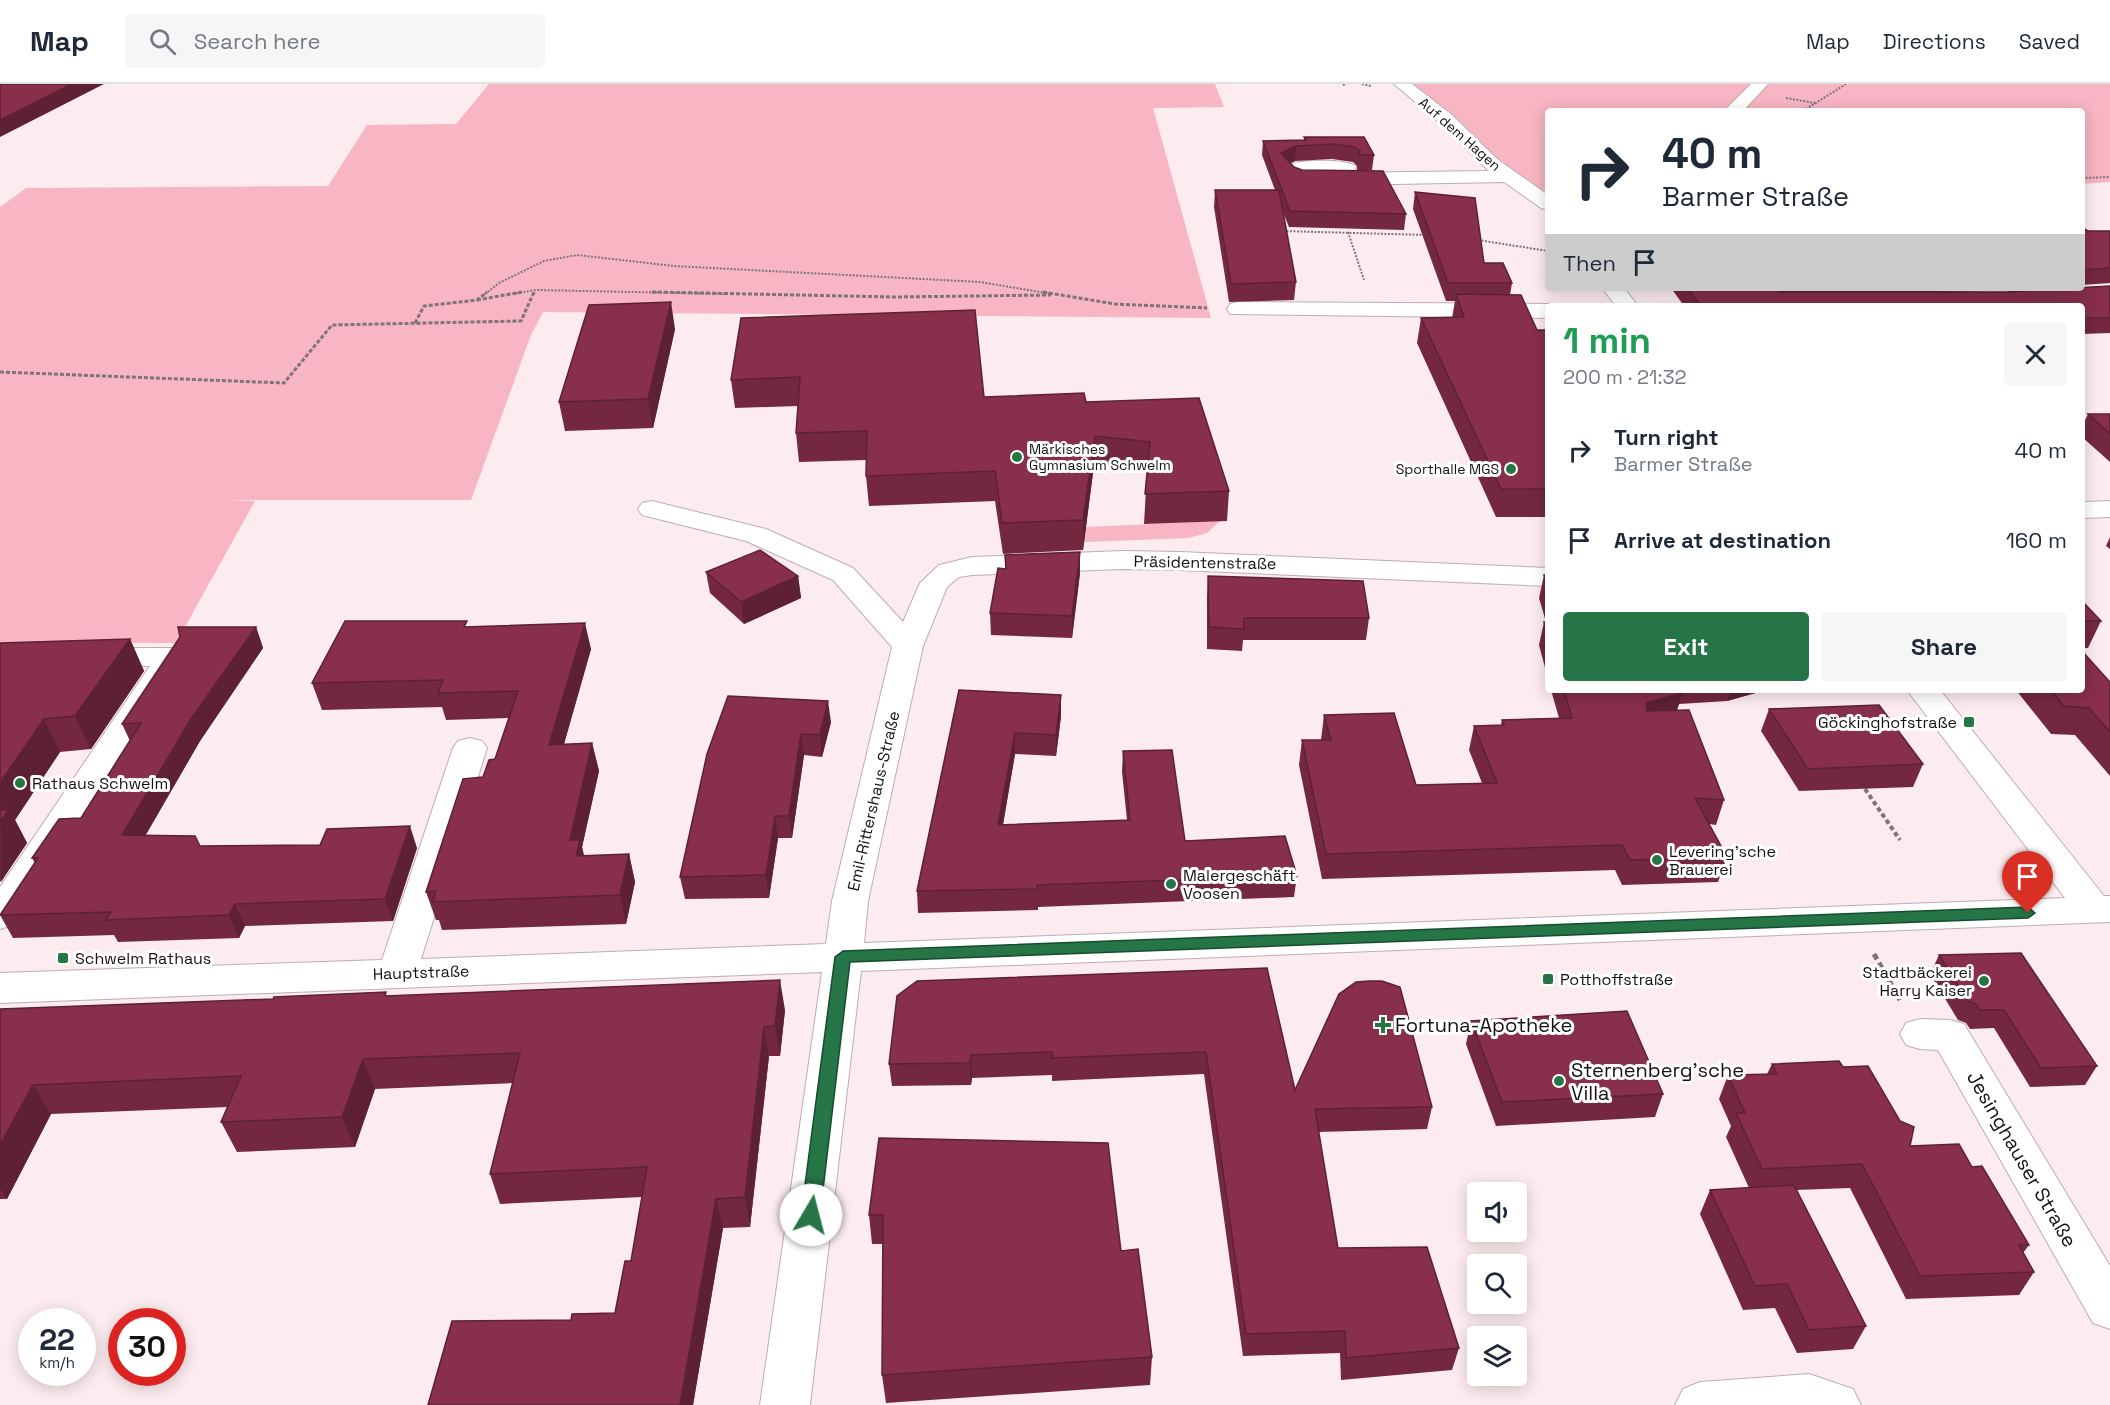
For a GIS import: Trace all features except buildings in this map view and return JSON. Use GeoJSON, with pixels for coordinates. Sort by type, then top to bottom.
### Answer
{"type":"FeatureCollection","features":[{"type":"Feature","properties":{"kind":"street","name":"Auf dem Hagen"},"geometry":{"type":"LineString","coordinates":[[1402,84],[1446,119],[1490,163],[1545,202]]}},
{"type":"Feature","properties":{"kind":"street"},"geometry":{"type":"LineString","coordinates":[[1736,108],[1760,84]]}},
{"type":"Feature","properties":{"kind":"street"},"geometry":{"type":"LineString","coordinates":[[1347,168],[1291,168],[1301,177],[1341,179],[1508,176]]}},
{"type":"Feature","properties":{"kind":"street"},"geometry":{"type":"LineString","coordinates":[[1615,291],[1625,303]]}},
{"type":"Feature","properties":{"kind":"street"},"geometry":{"type":"LineString","coordinates":[[1238,309],[1545,311]]}},
{"type":"Feature","properties":{"kind":"street"},"geometry":{"type":"LineString","coordinates":[[652,509],[756,535],[843,574],[908,646]]}},
{"type":"Feature","properties":{"kind":"street"},"geometry":{"type":"LineString","coordinates":[[2085,510],[2110,509]]}},
{"type":"Feature","properties":{"kind":"street","name":"Präsidentenstraße"},"geometry":{"type":"LineString","coordinates":[[908,646],[934,584],[949,571],[972,566],[1122,560],[1180,561],[1545,577]]}},
{"type":"Feature","properties":{"kind":"street","name":"Emil-Rittershaus-Straße"},"geometry":{"type":"LineString","coordinates":[[843,957],[850,901],[908,646]]}},
{"type":"Feature","properties":{"kind":"street"},"geometry":{"type":"LineString","coordinates":[[0,916],[172,657],[69,657]]}},
{"type":"Feature","properties":{"kind":"street"},"geometry":{"type":"LineString","coordinates":[[1925,693],[2103,909]]}},
{"type":"Feature","properties":{"kind":"street"},"geometry":{"type":"LineString","coordinates":[[398,974],[470,748]]}},
{"type":"Feature","properties":{"kind":"street","name":"Hauptstraße"},"geometry":{"type":"LineString","coordinates":[[0,988],[2103,909]]}},
{"type":"Feature","properties":{"kind":"street"},"geometry":{"type":"LineString","coordinates":[[785,1405],[830,1073],[843,957]]}},
{"type":"Feature","properties":{"kind":"street","name":"Jesinghauser Straße"},"geometry":{"type":"LineString","coordinates":[[1920,1034],[1950,1035],[2110,1308]]}},
{"type":"Feature","properties":{"kind":"street"},"geometry":{"type":"LineString","coordinates":[[1700,1405],[1809,1397],[1836,1405]]}},
{"type":"Feature","properties":{"kind":"path"},"geometry":{"type":"LineString","coordinates":[[1808,108],[1846,84]]}},
{"type":"Feature","properties":{"kind":"path"},"geometry":{"type":"LineString","coordinates":[[2085,178],[2110,177]]}},
{"type":"Feature","properties":{"kind":"path"},"geometry":{"type":"LineString","coordinates":[[1282,231],[1427,235]]}},
{"type":"Feature","properties":{"kind":"path"},"geometry":{"type":"LineString","coordinates":[[1348,232],[1353,250]]}},
{"type":"Feature","properties":{"kind":"path"},"geometry":{"type":"LineString","coordinates":[[1471,239],[1545,251]]}},
{"type":"Feature","properties":{"kind":"path"},"geometry":{"type":"LineString","coordinates":[[477,300],[499,283],[544,261],[577,255],[675,266],[980,282],[1115,304],[1238,309]]}},
{"type":"Feature","properties":{"kind":"path"},"geometry":{"type":"LineString","coordinates":[[0,372],[284,383],[332,325],[521,321],[535,290]]}},
{"type":"Feature","properties":{"kind":"path"},"geometry":{"type":"LineString","coordinates":[[415,323],[424,306],[535,290],[894,297],[1062,295]]}},
{"type":"Feature","properties":{"kind":"path"},"geometry":{"type":"LineString","coordinates":[[1865,789],[1900,840]]}},
{"type":"Feature","properties":{"kind":"path"},"geometry":{"type":"LineString","coordinates":[[1854,920],[1920,1034]]}},
{"type":"Feature","properties":{"kind":"shaded area"},"geometry":{"type":"Polygon","coordinates":[[[489,84],[1215,84],[1224,107],[1153,108],[1211,318],[543,312],[531,335],[471,500],[225,500],[255,501],[176,643],[0,642],[0,207],[26,188],[328,186],[367,125],[456,124],[489,84]]]}},
{"type":"Feature","properties":{"kind":"shaded area"},"geometry":{"type":"Polygon","coordinates":[[[1398,84],[2110,84],[2110,182],[2085,184],[2085,108],[1545,108],[1545,205],[1483,164],[1398,84]]]}},
{"type":"Feature","properties":{"kind":"shaded area"},"geometry":{"type":"Polygon","coordinates":[[[1220,521],[1207,533],[1189,538],[1059,543],[1041,529],[1220,521]]]}},
{"type":"Feature","properties":{"kind":"place","name":"Märkisches Gymnasium Schwelm"},"geometry":{"type":"Point","coordinates":[1017,457]}},
{"type":"Feature","properties":{"kind":"place","name":"Sporthalle MGS"},"geometry":{"type":"Point","coordinates":[1511,469]}},
{"type":"Feature","properties":{"kind":"place","name":"Göckinghofstraße"},"geometry":{"type":"Point","coordinates":[1969,722]}},
{"type":"Feature","properties":{"kind":"place","name":"Rathaus Schwelm"},"geometry":{"type":"Point","coordinates":[20,783]}},
{"type":"Feature","properties":{"kind":"place","name":"Levering’sche Brauerei"},"geometry":{"type":"Point","coordinates":[1657,860]}},
{"type":"Feature","properties":{"kind":"place","name":"Malergeschäft Voosen"},"geometry":{"type":"Point","coordinates":[1171,884]}},
{"type":"Feature","properties":{"kind":"place","name":"Schwelm Rathaus"},"geometry":{"type":"Point","coordinates":[63,958]}},
{"type":"Feature","properties":{"kind":"place","name":"Potthoffstraße"},"geometry":{"type":"Point","coordinates":[1548,979]}},
{"type":"Feature","properties":{"kind":"place","name":"Stadtbäckerei Harry Kaiser"},"geometry":{"type":"Point","coordinates":[1984,981]}},
{"type":"Feature","properties":{"kind":"place","name":"Fortuna-Apotheke"},"geometry":{"type":"Point","coordinates":[1383,1025]}},
{"type":"Feature","properties":{"kind":"place","name":"Sternenberg’sche Villa"},"geometry":{"type":"Point","coordinates":[1559,1081]}},
{"type":"Feature","properties":{"kind":"route"},"geometry":{"type":"LineString","coordinates":[[811,1215],[843,957],[2028,913]]}}]}
